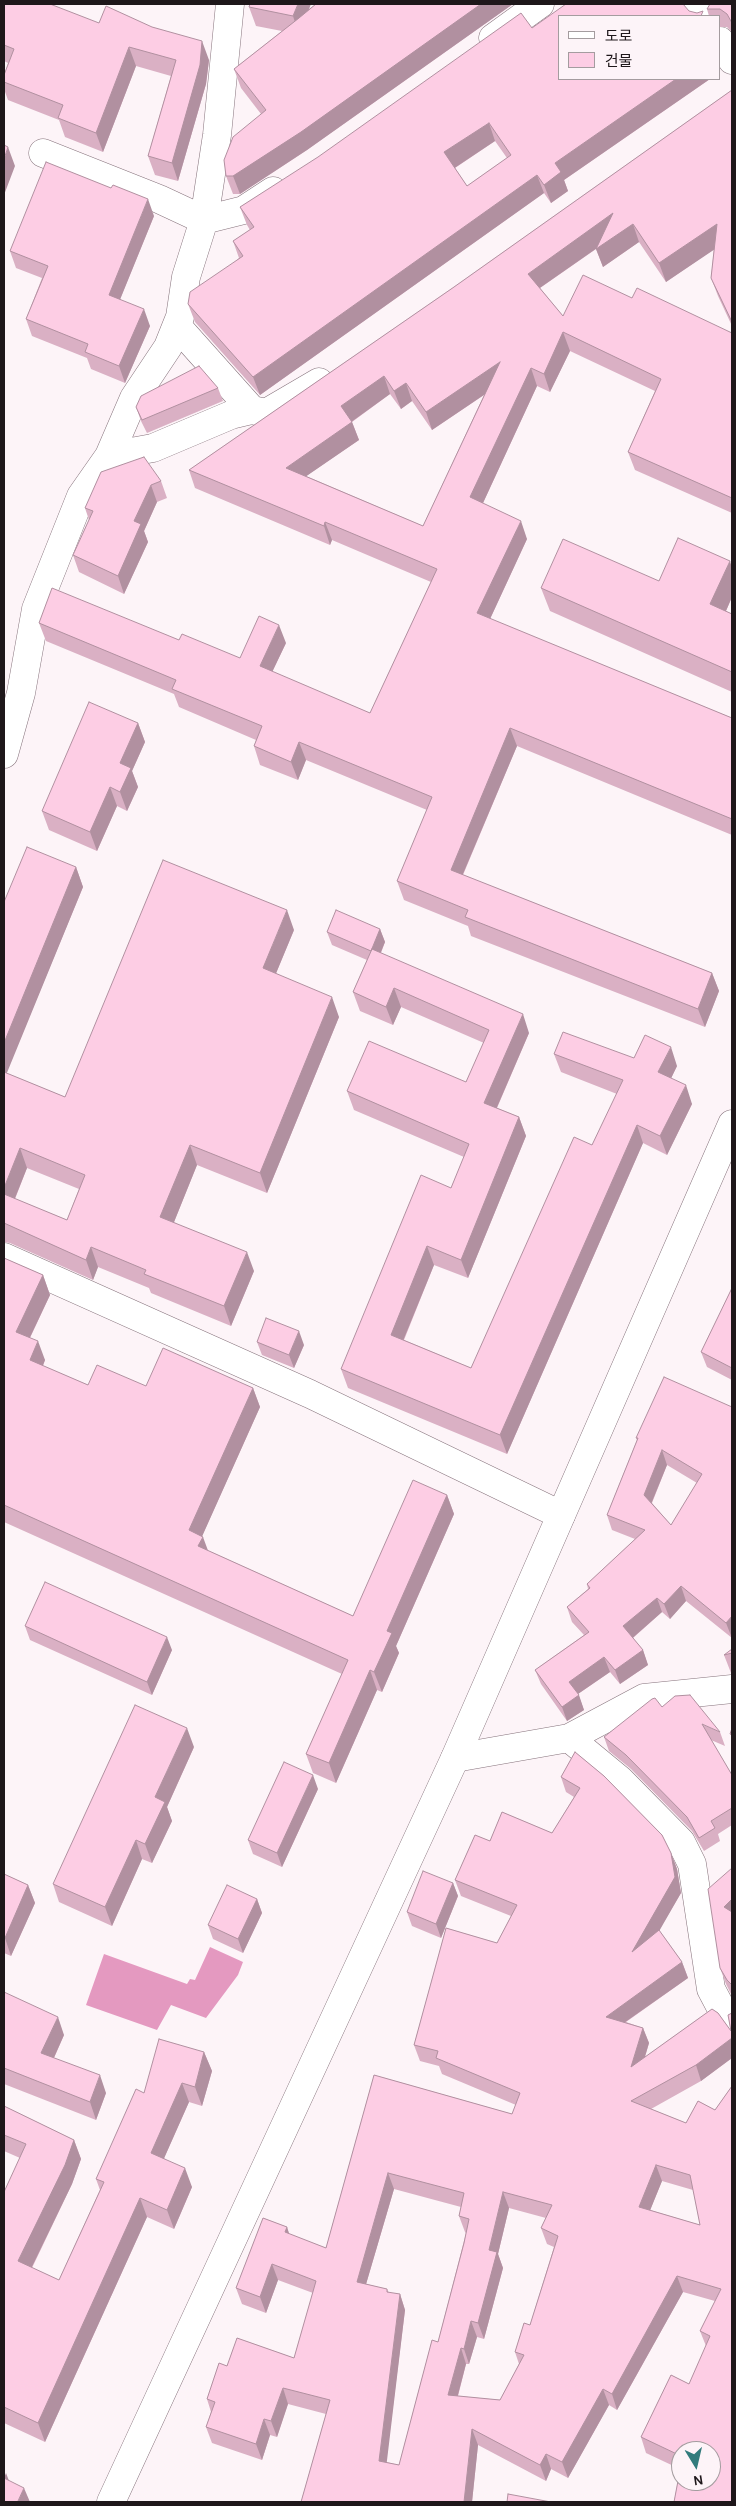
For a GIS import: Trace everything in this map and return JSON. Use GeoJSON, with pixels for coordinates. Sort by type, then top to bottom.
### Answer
{"type":"FeatureCollection","features":[{"type":"Feature","properties":{"kind":"street"},"geometry":{"type":"LineString","coordinates":[[4,754],[21,693],[36,608],[81,496],[109,456],[134,398],[168,347],[177,326],[186,277],[204,220],[216,135],[230,4]]}},
{"type":"Feature","properties":{"kind":"street"},"geometry":{"type":"LineString","coordinates":[[476,49],[540,4]]}},
{"type":"Feature","properties":{"kind":"street"},"geometry":{"type":"LineString","coordinates":[[695,4],[702,15]]}},
{"type":"Feature","properties":{"kind":"street"},"geometry":{"type":"LineString","coordinates":[[721,43],[732,60]]}},
{"type":"Feature","properties":{"kind":"street"},"geometry":{"type":"LineString","coordinates":[[43,153],[158,199],[204,220],[244,210],[292,179]]}},
{"type":"Feature","properties":{"kind":"street"},"geometry":{"type":"LineString","coordinates":[[177,326],[252,410]]}},
{"type":"Feature","properties":{"kind":"street"},"geometry":{"type":"LineString","coordinates":[[109,456],[153,448],[231,416],[252,410],[266,413],[296,397],[337,370]]}},
{"type":"Feature","properties":{"kind":"street"},"geometry":{"type":"LineString","coordinates":[[111,2502],[455,1758],[732,1124]]}},
{"type":"Feature","properties":{"kind":"street"},"geometry":{"type":"LineString","coordinates":[[4,1257],[310,1394],[561,1515]]}},
{"type":"Feature","properties":{"kind":"street"},"geometry":{"type":"LineString","coordinates":[[455,1758],[569,1738],[644,1698],[732,1690]]}},
{"type":"Feature","properties":{"kind":"street"},"geometry":{"type":"LineString","coordinates":[[569,1738],[620,1780],[681,1842],[692,1864],[711,1989],[720,2006],[732,2016]]}},
{"type":"Feature","properties":{"kind":"shaded area"},"geometry":{"type":"Polygon","coordinates":[[[210,1947],[243,1962],[238,1975],[206,2018],[171,2005],[157,2030],[86,2005],[104,1954],[187,1984],[190,1979],[195,1980],[210,1947]]]}},
{"type":"Feature","properties":{"kind":"building"},"geometry":{"type":"Polygon","coordinates":[[[4,4],[50,4],[99,23],[106,6],[152,27],[202,41],[200,65],[172,163],[148,156],[176,60],[129,47],[96,133],[58,118],[63,105],[4,82],[4,75],[14,49],[4,45],[4,4]]]}},
{"type":"Feature","properties":{"kind":"building"},"geometry":{"type":"Polygon","coordinates":[[[250,4],[298,4],[293,16],[249,7],[250,4]]]}},
{"type":"Feature","properties":{"kind":"building"},"geometry":{"type":"Polygon","coordinates":[[[316,4],[481,4],[301,132],[233,176],[226,176],[224,160],[233,137],[266,110],[234,69],[316,4]]]}},
{"type":"Feature","properties":{"kind":"building"},"geometry":{"type":"Polygon","coordinates":[[[566,4],[683,4],[689,11],[697,13],[703,11],[701,15],[558,15],[558,80],[675,80],[555,163],[561,172],[544,185],[537,175],[253,377],[188,304],[190,292],[243,256],[233,241],[254,227],[240,207],[318,157],[521,13],[532,28],[566,4]],[[489,123],[444,152],[467,186],[511,155],[489,123]]]}},
{"type":"Feature","properties":{"kind":"building"},"geometry":{"type":"Polygon","coordinates":[[[710,4],[732,4],[732,23],[727,14],[720,9],[707,9],[710,4]]]}},
{"type":"Feature","properties":{"kind":"building"},"geometry":{"type":"Polygon","coordinates":[[[732,90],[732,322],[711,278],[717,224],[659,263],[633,224],[596,249],[613,213],[528,274],[563,316],[583,275],[632,298],[637,288],[732,333],[732,498],[628,452],[661,379],[563,332],[544,374],[531,368],[470,497],[521,521],[477,613],[732,718],[732,819],[510,728],[451,870],[712,973],[698,1009],[465,917],[468,910],[397,881],[432,797],[299,742],[291,762],[254,746],[262,726],[172,689],[176,680],[39,623],[52,588],[179,640],[182,634],[240,658],[259,616],[279,625],[260,666],[370,713],[437,569],[325,522],[324,526],[189,470],[454,287],[732,90]],[[500,362],[426,412],[406,383],[394,391],[384,376],[341,406],[352,422],[286,468],[423,526],[500,362]]]}},
{"type":"Feature","properties":{"kind":"building"},"geometry":{"type":"Polygon","coordinates":[[[4,145],[8,147],[4,159],[4,145]]]}},
{"type":"Feature","properties":{"kind":"building"},"geometry":{"type":"Polygon","coordinates":[[[46,162],[111,188],[113,185],[148,199],[109,295],[144,309],[119,366],[85,352],[88,344],[26,319],[48,266],[10,251],[46,162]]]}},
{"type":"Feature","properties":{"kind":"building"},"geometry":{"type":"Polygon","coordinates":[[[199,366],[218,388],[142,420],[136,407],[141,396],[199,366]]]}},
{"type":"Feature","properties":{"kind":"building"},"geometry":{"type":"Polygon","coordinates":[[[144,457],[161,481],[151,485],[134,521],[141,524],[118,576],[73,555],[93,511],[85,508],[101,472],[144,457]]]}},
{"type":"Feature","properties":{"kind":"building"},"geometry":{"type":"Polygon","coordinates":[[[678,538],[730,561],[710,604],[732,614],[732,672],[541,588],[563,539],[659,581],[678,538]]]}},
{"type":"Feature","properties":{"kind":"building"},"geometry":{"type":"Polygon","coordinates":[[[89,702],[138,723],[120,763],[131,768],[120,792],[110,787],[90,832],[42,811],[89,702]]]}},
{"type":"Feature","properties":{"kind":"building"},"geometry":{"type":"Polygon","coordinates":[[[27,847],[76,867],[4,1043],[4,902],[27,847]]]}},
{"type":"Feature","properties":{"kind":"building"},"geometry":{"type":"Polygon","coordinates":[[[163,860],[287,910],[263,968],[332,997],[260,1173],[190,1145],[160,1217],[247,1252],[224,1306],[144,1274],[146,1270],[91,1247],[86,1260],[4,1223],[4,1194],[67,1220],[85,1175],[20,1148],[4,1188],[4,1072],[65,1097],[163,860]]]}},
{"type":"Feature","properties":{"kind":"building"},"geometry":{"type":"Polygon","coordinates":[[[336,910],[380,929],[371,951],[327,932],[336,910]]]}},
{"type":"Feature","properties":{"kind":"building"},"geometry":{"type":"Polygon","coordinates":[[[372,949],[523,1014],[484,1103],[519,1117],[461,1260],[427,1246],[391,1335],[471,1368],[574,1137],[592,1145],[623,1080],[554,1054],[563,1032],[634,1058],[645,1035],[671,1047],[658,1072],[686,1085],[660,1136],[637,1125],[500,1435],[341,1369],[421,1175],[451,1188],[469,1144],[347,1091],[369,1041],[466,1082],[489,1030],[394,988],[386,1007],[353,992],[372,949]]]}},
{"type":"Feature","properties":{"kind":"building"},"geometry":{"type":"Polygon","coordinates":[[[4,1258],[43,1275],[16,1332],[38,1341],[30,1360],[88,1385],[97,1365],[146,1386],[163,1348],[253,1388],[189,1530],[203,1537],[198,1546],[353,1616],[413,1480],[447,1495],[387,1631],[392,1633],[374,1672],[370,1670],[329,1763],[306,1754],[348,1660],[4,1505],[4,1258]]]}},
{"type":"Feature","properties":{"kind":"building"},"geometry":{"type":"Polygon","coordinates":[[[732,1288],[732,1368],[701,1352],[732,1288]]]}},
{"type":"Feature","properties":{"kind":"building"},"geometry":{"type":"Polygon","coordinates":[[[266,1318],[299,1331],[289,1355],[257,1342],[266,1318]]]}},
{"type":"Feature","properties":{"kind":"building"},"geometry":{"type":"Polygon","coordinates":[[[664,1377],[732,1407],[732,1616],[726,1623],[681,1586],[664,1604],[657,1598],[623,1626],[643,1650],[615,1670],[604,1657],[569,1682],[579,1695],[562,1707],[535,1670],[589,1632],[567,1607],[590,1588],[587,1584],[645,1530],[607,1515],[638,1438],[636,1438],[664,1377]],[[662,1450],[644,1495],[671,1525],[702,1474],[662,1450]]]}},
{"type":"Feature","properties":{"kind":"building"},"geometry":{"type":"Polygon","coordinates":[[[45,1582],[167,1637],[147,1682],[25,1626],[45,1582]]]}},
{"type":"Feature","properties":{"kind":"building"},"geometry":{"type":"Polygon","coordinates":[[[732,1649],[732,1653],[724,1655],[732,1649]]]}},
{"type":"Feature","properties":{"kind":"building"},"geometry":{"type":"Polygon","coordinates":[[[690,1695],[720,1732],[702,1724],[732,1775],[732,1808],[711,1821],[715,1828],[699,1838],[687,1817],[626,1755],[604,1737],[652,1699],[655,1698],[662,1707],[675,1696],[690,1695]]]}},
{"type":"Feature","properties":{"kind":"building"},"geometry":{"type":"Polygon","coordinates":[[[135,1705],[187,1728],[155,1797],[165,1802],[145,1844],[136,1840],[105,1907],[53,1884],[135,1705]]]}},
{"type":"Feature","properties":{"kind":"building"},"geometry":{"type":"Polygon","coordinates":[[[575,1752],[604,1776],[662,1835],[671,1853],[675,1877],[632,1952],[659,1930],[682,1962],[606,2017],[643,2028],[631,2067],[712,2009],[718,2013],[731,2031],[728,2015],[732,2013],[732,2038],[696,2065],[631,2101],[686,2123],[698,2101],[715,2110],[732,2086],[732,2502],[674,2502],[676,2491],[721,2491],[721,2441],[671,2441],[671,2451],[641,2437],[671,2375],[689,2384],[710,2336],[700,2331],[721,2289],[677,2276],[612,2394],[603,2389],[562,2462],[546,2454],[540,2465],[472,2429],[464,2502],[301,2502],[330,2400],[283,2388],[271,2421],[264,2419],[256,2444],[206,2427],[215,2402],[207,2399],[219,2363],[227,2366],[237,2338],[294,2358],[316,2281],[272,2264],[260,2297],[236,2288],[263,2218],[287,2227],[285,2232],[326,2248],[374,2075],[512,2114],[520,2093],[436,2058],[438,2051],[414,2045],[446,1928],[497,1943],[517,1905],[455,1880],[475,1835],[490,1841],[502,1812],[552,1833],[580,1788],[561,1777],[575,1752]],[[656,2165],[639,2207],[700,2225],[690,2175],[656,2165]],[[388,2173],[357,2282],[387,2289],[387,2292],[400,2294],[379,2461],[399,2465],[432,2340],[438,2342],[469,2219],[459,2216],[464,2193],[388,2173]],[[503,2192],[489,2250],[497,2252],[478,2323],[471,2321],[464,2349],[461,2348],[448,2395],[500,2400],[524,2355],[515,2352],[524,2323],[530,2325],[558,2236],[541,2228],[552,2205],[503,2192]]]}},
{"type":"Feature","properties":{"kind":"building"},"geometry":{"type":"Polygon","coordinates":[[[284,1762],[313,1775],[277,1853],[248,1840],[284,1762]]]}},
{"type":"Feature","properties":{"kind":"building"},"geometry":{"type":"Polygon","coordinates":[[[732,1868],[732,1899],[724,1907],[732,1912],[732,1985],[720,1968],[708,1889],[732,1868]]]}},
{"type":"Feature","properties":{"kind":"building"},"geometry":{"type":"Polygon","coordinates":[[[423,1871],[453,1883],[436,1924],[407,1912],[423,1871]]]}},
{"type":"Feature","properties":{"kind":"building"},"geometry":{"type":"Polygon","coordinates":[[[4,1874],[28,1885],[5,1938],[4,1937],[4,1874]]]}},
{"type":"Feature","properties":{"kind":"building"},"geometry":{"type":"Polygon","coordinates":[[[227,1885],[257,1899],[238,1939],[208,1925],[227,1885]]]}},
{"type":"Feature","properties":{"kind":"building"},"geometry":{"type":"Polygon","coordinates":[[[4,1992],[58,2017],[41,2053],[100,2075],[90,2102],[4,2068],[4,1992]]]}},
{"type":"Feature","properties":{"kind":"building"},"geometry":{"type":"Polygon","coordinates":[[[159,2039],[204,2052],[195,2087],[182,2083],[151,2153],[185,2168],[167,2210],[140,2198],[38,2423],[4,2407],[4,2192],[26,2144],[4,2135],[4,2106],[74,2140],[65,2165],[18,2261],[59,2280],[104,2182],[96,2179],[136,2089],[144,2093],[159,2039]]]}},
{"type":"Feature","properties":{"kind":"building"},"geometry":{"type":"Polygon","coordinates":[[[4,2478],[24,2488],[18,2501],[20,2502],[4,2502],[4,2478]]]}},
{"type":"Feature","properties":{"kind":"building"},"geometry":{"type":"Polygon","coordinates":[[[508,2494],[551,2502],[507,2502],[508,2494]]]}}]}
